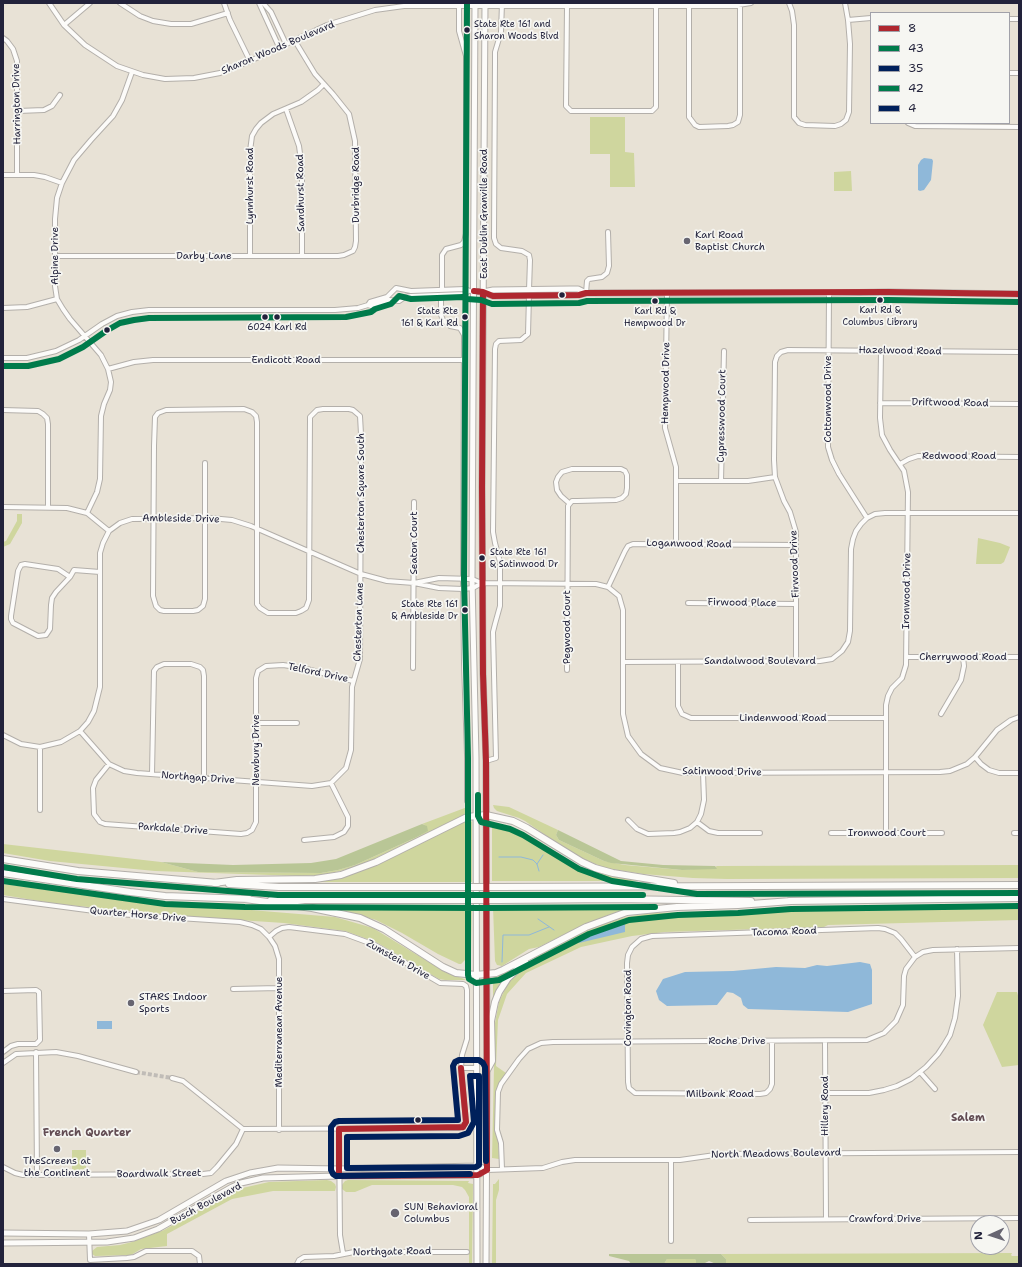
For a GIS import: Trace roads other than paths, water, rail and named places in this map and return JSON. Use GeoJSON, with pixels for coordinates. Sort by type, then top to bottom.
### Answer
{"type":"FeatureCollection","features":[{"type":"Feature","properties":{"kind":"highway"},"geometry":{"type":"LineString","coordinates":[[214,883],[238,880],[314,879],[341,875],[376,862],[467,817],[486,815],[513,821],[582,862],[596,868],[612,873],[697,886]]}},
{"type":"Feature","properties":{"kind":"highway"},"geometry":{"type":"LineString","coordinates":[[3,859],[78,871],[279,887],[1019,885]]}},
{"type":"Feature","properties":{"kind":"highway"},"geometry":{"type":"LineString","coordinates":[[3,873],[165,896],[246,899],[622,899],[791,901],[1019,898]]}},
{"type":"Feature","properties":{"kind":"highway"},"geometry":{"type":"LineString","coordinates":[[246,899],[312,908],[360,918],[384,929],[434,963],[446,969],[464,974],[486,974],[503,970],[586,927],[627,912],[677,907],[738,905],[791,901]]}},
{"type":"Feature","properties":{"kind":"highway"},"geometry":{"type":"LineString","coordinates":[[487,1070],[492,1061],[491,1021],[499,992],[508,978],[534,954]]}},
{"type":"Feature","properties":{"kind":"main road","name":"East Dublin Granville Road"},"geometry":{"type":"LineString","coordinates":[[476,4],[472,578],[476,815],[478,1166],[477,1264]]}},
{"type":"Feature","properties":{"kind":"main road","name":"East Dublin Granville Road"},"geometry":{"type":"LineString","coordinates":[[485,4],[482,674],[486,762],[488,1170],[486,1264]]}},
{"type":"Feature","properties":{"kind":"main road"},"geometry":{"type":"LineString","coordinates":[[474,292],[492,290],[578,289],[586,292],[667,293],[888,292],[1019,294]]}},
{"type":"Feature","properties":{"kind":"main road"},"geometry":{"type":"LineString","coordinates":[[483,292],[492,296],[579,295],[586,292]]}},
{"type":"Feature","properties":{"kind":"main road","name":"Busch Boulevard"},"geometry":{"type":"LineString","coordinates":[[3,1233],[89,1234],[127,1231],[159,1220],[226,1181],[250,1173],[278,1168],[339,1169],[478,1166],[488,1170]]}},
{"type":"Feature","properties":{"kind":"main road","name":"Busch Boulevard"},"geometry":{"type":"LineString","coordinates":[[3,1243],[89,1243],[122,1241],[148,1234],[169,1224],[232,1187],[241,1183],[263,1178],[478,1175],[488,1170]]}},
{"type":"Feature","properties":{"kind":"street","name":"Sharon Woods Boulevard"},"geometry":{"type":"LineString","coordinates":[[49,3],[64,25],[85,45],[117,66],[132,72],[164,79],[194,78],[220,73],[295,41],[327,25],[375,10],[404,6],[476,4],[688,6],[751,3]]}},
{"type":"Feature","properties":{"kind":"street"},"geometry":{"type":"LineString","coordinates":[[64,25],[90,3]]}},
{"type":"Feature","properties":{"kind":"street"},"geometry":{"type":"LineString","coordinates":[[120,3],[140,16],[153,21],[170,24],[191,24],[228,13]]}},
{"type":"Feature","properties":{"kind":"street"},"geometry":{"type":"LineString","coordinates":[[224,3],[250,61]]}},
{"type":"Feature","properties":{"kind":"street"},"geometry":{"type":"LineString","coordinates":[[259,3],[278,47]]}},
{"type":"Feature","properties":{"kind":"street"},"geometry":{"type":"LineString","coordinates":[[263,3],[271,12],[286,44]]}},
{"type":"Feature","properties":{"kind":"street"},"geometry":{"type":"LineString","coordinates":[[789,3],[794,25],[793,113],[796,120],[805,125],[835,126],[846,120],[849,112],[850,44],[848,20],[844,3]]}},
{"type":"Feature","properties":{"kind":"street","name":"East Dublin Granville Road"},"geometry":{"type":"LineString","coordinates":[[502,4],[501,32],[495,52],[494,238],[496,244],[501,248],[522,251],[529,255],[529,290]]}},
{"type":"Feature","properties":{"kind":"street"},"geometry":{"type":"LineString","coordinates":[[688,6],[688,113],[691,122],[700,126],[728,126],[738,122],[740,115],[740,4]]}},
{"type":"Feature","properties":{"kind":"street","name":"East Dublin Granville Road"},"geometry":{"type":"LineString","coordinates":[[442,289],[442,255],[446,249],[464,242],[466,234],[466,56],[459,31],[459,5]]}},
{"type":"Feature","properties":{"kind":"street"},"geometry":{"type":"LineString","coordinates":[[567,6],[566,103],[568,109],[573,111],[654,110],[656,105],[656,6]]}},
{"type":"Feature","properties":{"kind":"street"},"geometry":{"type":"LineString","coordinates":[[848,20],[870,18]]}},
{"type":"Feature","properties":{"kind":"street","name":"Harrington Drive"},"geometry":{"type":"LineString","coordinates":[[3,38],[13,49],[17,62],[17,175]]}},
{"type":"Feature","properties":{"kind":"street","name":"Durbridge Road"},"geometry":{"type":"LineString","coordinates":[[295,41],[315,74],[349,114],[355,140],[356,241],[355,247],[352,251]]}},
{"type":"Feature","properties":{"kind":"street","name":"Alpine Drive"},"geometry":{"type":"LineString","coordinates":[[87,513],[98,492],[100,479],[101,416],[110,390],[111,382],[108,369],[101,355],[84,336],[57,299],[55,290],[55,219],[62,183],[74,160],[113,116],[122,100],[132,72]]}},
{"type":"Feature","properties":{"kind":"street","name":"Lynnhurst Road"},"geometry":{"type":"LineString","coordinates":[[250,256],[250,143],[256,129],[273,114],[302,102],[324,84]]}},
{"type":"Feature","properties":{"kind":"street"},"geometry":{"type":"LineString","coordinates":[[18,111],[44,110],[52,106],[60,95]]}},
{"type":"Feature","properties":{"kind":"street","name":"Sandhurst Road"},"geometry":{"type":"LineString","coordinates":[[286,109],[299,146],[302,168],[302,256]]}},
{"type":"Feature","properties":{"kind":"street"},"geometry":{"type":"LineString","coordinates":[[911,124],[916,126],[1019,127]]}},
{"type":"Feature","properties":{"kind":"street"},"geometry":{"type":"LineString","coordinates":[[3,175],[34,175],[62,183]]}},
{"type":"Feature","properties":{"kind":"street"},"geometry":{"type":"LineString","coordinates":[[586,292],[587,281],[589,279],[602,277],[606,273],[609,266],[608,232]]}},
{"type":"Feature","properties":{"kind":"street","name":"Darby Lane"},"geometry":{"type":"LineString","coordinates":[[55,256],[302,256],[344,255],[352,251]]}},
{"type":"Feature","properties":{"kind":"street"},"geometry":{"type":"LineString","coordinates":[[368,305],[370,302],[387,297],[396,288],[411,291],[464,289],[474,292]]}},
{"type":"Feature","properties":{"kind":"street"},"geometry":{"type":"LineString","coordinates":[[403,290],[405,293],[404,298]]}},
{"type":"Feature","properties":{"kind":"street"},"geometry":{"type":"LineString","coordinates":[[3,358],[27,358],[42,356],[56,351],[84,336],[116,316],[143,311],[335,310],[358,308],[368,305],[372,306],[389,300],[400,302],[404,298],[411,296],[465,294],[468,291]]}},
{"type":"Feature","properties":{"kind":"street"},"geometry":{"type":"LineString","coordinates":[[392,293],[394,300]]}},
{"type":"Feature","properties":{"kind":"street","name":"Hempwood Drive"},"geometry":{"type":"LineString","coordinates":[[667,293],[665,428],[676,467],[676,543]]}},
{"type":"Feature","properties":{"kind":"street","name":"Cottonwood Drive"},"geometry":{"type":"LineString","coordinates":[[829,293],[828,447],[832,460],[839,474],[867,518]]}},
{"type":"Feature","properties":{"kind":"street"},"geometry":{"type":"LineString","coordinates":[[442,295],[441,315],[443,320],[446,324],[460,328],[463,332],[463,589],[467,801]]}},
{"type":"Feature","properties":{"kind":"street"},"geometry":{"type":"LineString","coordinates":[[486,762],[496,758],[493,632],[500,606],[500,562],[493,532],[494,349],[499,341],[521,340],[528,334],[530,296]]}},
{"type":"Feature","properties":{"kind":"street"},"geometry":{"type":"LineString","coordinates":[[3,308],[27,306],[57,299]]}},
{"type":"Feature","properties":{"kind":"street","name":"Hazelwood Road"},"geometry":{"type":"LineString","coordinates":[[781,352],[788,350],[1019,352]]}},
{"type":"Feature","properties":{"kind":"street","name":"Cypresswood Court"},"geometry":{"type":"LineString","coordinates":[[721,481],[724,351]]}},
{"type":"Feature","properties":{"kind":"street","name":"Ironwood Drive"},"geometry":{"type":"LineString","coordinates":[[881,351],[880,418],[882,435],[904,471],[908,485],[907,657],[906,669],[902,678],[892,688],[888,696],[886,718],[886,833]]}},
{"type":"Feature","properties":{"kind":"street","name":"Firwood Drive"},"geometry":{"type":"LineString","coordinates":[[781,352],[777,356],[775,362],[774,460],[775,477],[790,512],[796,532],[796,661]]}},
{"type":"Feature","properties":{"kind":"street","name":"Endicott Road"},"geometry":{"type":"LineString","coordinates":[[108,369],[134,362],[153,360],[464,360]]}},
{"type":"Feature","properties":{"kind":"street","name":"Driftwood Road"},"geometry":{"type":"LineString","coordinates":[[880,403],[1019,404]]}},
{"type":"Feature","properties":{"kind":"street"},"geometry":{"type":"LineString","coordinates":[[205,463],[205,599],[203,606],[193,612],[164,612],[160,610],[156,606],[153,596],[154,422],[158,413],[166,410],[244,409],[252,412],[256,416],[257,604],[260,608],[268,613],[296,613],[306,608],[309,600],[309,552]]}},
{"type":"Feature","properties":{"kind":"street","name":"Chesterton Square South"},"geometry":{"type":"LineString","coordinates":[[309,552],[310,421],[313,413],[317,410],[349,409],[357,413],[361,421],[361,574]]}},
{"type":"Feature","properties":{"kind":"street"},"geometry":{"type":"LineString","coordinates":[[3,410],[33,410],[38,411],[47,418],[48,507]]}},
{"type":"Feature","properties":{"kind":"street","name":"Redwood Road"},"geometry":{"type":"LineString","coordinates":[[900,464],[918,456],[1019,457]]}},
{"type":"Feature","properties":{"kind":"street"},"geometry":{"type":"LineString","coordinates":[[621,469],[625,471],[627,475],[626,494],[622,498],[616,500],[577,501],[569,503],[557,490],[556,482],[562,472],[567,470],[621,469]]}},
{"type":"Feature","properties":{"kind":"street"},"geometry":{"type":"LineString","coordinates":[[676,481],[748,481],[775,477]]}},
{"type":"Feature","properties":{"kind":"street","name":"Seaton Court"},"geometry":{"type":"LineString","coordinates":[[413,668],[414,502]]}},
{"type":"Feature","properties":{"kind":"street","name":"Pegwood Court"},"geometry":{"type":"LineString","coordinates":[[567,670],[567,510],[569,503]]}},
{"type":"Feature","properties":{"kind":"street"},"geometry":{"type":"LineString","coordinates":[[3,507],[67,508],[87,513],[109,531],[100,553],[100,688],[94,711],[88,722],[80,731],[61,742],[40,747],[21,744],[3,735]]}},
{"type":"Feature","properties":{"kind":"street"},"geometry":{"type":"LineString","coordinates":[[867,518],[875,514],[1019,513]]}},
{"type":"Feature","properties":{"kind":"street","name":"Ambleside Drive"},"geometry":{"type":"LineString","coordinates":[[109,531],[120,523],[132,519],[206,518],[232,520],[257,529],[361,574],[387,581],[414,583],[439,588],[463,589],[473,588],[482,583]]}},
{"type":"Feature","properties":{"kind":"street","name":"Sandalwood Boulevard"},"geometry":{"type":"LineString","coordinates":[[623,662],[820,661],[832,659],[842,651],[848,642],[850,631],[852,544],[856,531],[867,518]]}},
{"type":"Feature","properties":{"kind":"street","name":"Loganwood Road"},"geometry":{"type":"LineString","coordinates":[[608,586],[628,546],[633,544],[676,543],[796,545]]}},
{"type":"Feature","properties":{"kind":"street"},"geometry":{"type":"LineString","coordinates":[[70,577],[58,569],[25,564],[20,566],[11,616],[13,623],[38,636],[44,636],[50,631],[52,598],[70,577],[74,570],[100,572]]}},
{"type":"Feature","properties":{"kind":"street","name":"Chesterton Lane"},"geometry":{"type":"LineString","coordinates":[[331,782],[346,768],[351,750],[351,699],[353,681],[360,659],[361,574]]}},
{"type":"Feature","properties":{"kind":"street","name":"Ambleside Drive"},"geometry":{"type":"LineString","coordinates":[[414,583],[439,578],[472,578],[482,583]]}},
{"type":"Feature","properties":{"kind":"street"},"geometry":{"type":"LineString","coordinates":[[482,583],[596,584],[608,586]]}},
{"type":"Feature","properties":{"kind":"street","name":"Satinwood Drive"},"geometry":{"type":"LineString","coordinates":[[608,586],[619,596],[623,610],[623,714],[628,736],[640,754],[660,768],[683,773],[950,771],[967,764],[975,758],[996,730],[1007,722],[1019,717]]}},
{"type":"Feature","properties":{"kind":"street","name":"Firwood Place"},"geometry":{"type":"LineString","coordinates":[[688,603],[796,604]]}},
{"type":"Feature","properties":{"kind":"street","name":"Cherrywood Road"},"geometry":{"type":"LineString","coordinates":[[907,657],[1019,657]]}},
{"type":"Feature","properties":{"kind":"street"},"geometry":{"type":"LineString","coordinates":[[941,714],[961,680],[964,666],[963,657]]}},
{"type":"Feature","properties":{"kind":"street","name":"Lindenwood Road"},"geometry":{"type":"LineString","coordinates":[[678,662],[678,706],[682,714],[691,718],[886,718]]}},
{"type":"Feature","properties":{"kind":"street"},"geometry":{"type":"LineString","coordinates":[[152,774],[153,676],[155,669],[160,665],[167,664],[191,664],[198,665],[203,670],[204,676],[204,778]]}},
{"type":"Feature","properties":{"kind":"street","name":"Telford Drive"},"geometry":{"type":"LineString","coordinates":[[260,670],[266,666],[283,665],[303,668],[353,681]]}},
{"type":"Feature","properties":{"kind":"street","name":"Newbury Drive"},"geometry":{"type":"LineString","coordinates":[[252,830],[256,822],[256,678],[260,670]]}},
{"type":"Feature","properties":{"kind":"street"},"geometry":{"type":"LineString","coordinates":[[466,688],[475,688]]}},
{"type":"Feature","properties":{"kind":"street"},"geometry":{"type":"LineString","coordinates":[[256,723],[297,723]]}},
{"type":"Feature","properties":{"kind":"street","name":"Northgap Drive"},"geometry":{"type":"LineString","coordinates":[[80,731],[109,764],[124,771],[312,786],[331,782]]}},
{"type":"Feature","properties":{"kind":"street"},"geometry":{"type":"LineString","coordinates":[[40,747],[40,810]]}},
{"type":"Feature","properties":{"kind":"street"},"geometry":{"type":"LineString","coordinates":[[975,758],[989,770],[999,773],[1019,773]]}},
{"type":"Feature","properties":{"kind":"street","name":"Parkdale Drive"},"geometry":{"type":"LineString","coordinates":[[109,764],[96,780],[93,788],[93,810],[96,818],[100,822],[105,824],[241,834],[252,830]]}},
{"type":"Feature","properties":{"kind":"street"},"geometry":{"type":"LineString","coordinates":[[628,820],[637,829],[648,834],[680,832],[690,828],[697,822],[701,814],[703,804],[703,773]]}},
{"type":"Feature","properties":{"kind":"street"},"geometry":{"type":"LineString","coordinates":[[304,840],[334,836],[344,832],[348,826],[348,817],[331,782]]}},
{"type":"Feature","properties":{"kind":"street"},"geometry":{"type":"LineString","coordinates":[[697,822],[709,831],[718,833],[760,834]]}},
{"type":"Feature","properties":{"kind":"street","name":"Ironwood Court"},"geometry":{"type":"LineString","coordinates":[[832,834],[942,833]]}},
{"type":"Feature","properties":{"kind":"street"},"geometry":{"type":"LineString","coordinates":[[1014,833],[1019,833]]}},
{"type":"Feature","properties":{"kind":"street","name":"Quarter Horse Drive"},"geometry":{"type":"LineString","coordinates":[[3,899],[117,914],[240,922],[256,926],[269,937]]}},
{"type":"Feature","properties":{"kind":"street","name":"Zumstein Drive"},"geometry":{"type":"LineString","coordinates":[[269,937],[276,931],[289,927],[345,934],[375,945],[440,983],[463,984],[467,990],[467,1040],[462,1055],[461,1068]]}},
{"type":"Feature","properties":{"kind":"street","name":"Tacoma Road"},"geometry":{"type":"LineString","coordinates":[[641,940],[652,936],[881,928],[895,933],[915,957]]}},
{"type":"Feature","properties":{"kind":"street","name":"Mediterranean Avenue"},"geometry":{"type":"LineString","coordinates":[[269,937],[275,946],[279,959],[279,1130]]}},
{"type":"Feature","properties":{"kind":"street","name":"Covington Road"},"geometry":{"type":"LineString","coordinates":[[628,1082],[628,959],[632,947],[641,940]]}},
{"type":"Feature","properties":{"kind":"street"},"geometry":{"type":"LineString","coordinates":[[915,957],[923,952],[932,950],[1019,948]]}},
{"type":"Feature","properties":{"kind":"street"},"geometry":{"type":"LineString","coordinates":[[825,1093],[863,1093],[897,1086],[920,1072],[938,1054],[950,1035],[955,1018],[958,996],[957,949]]}},
{"type":"Feature","properties":{"kind":"street","name":"Roche Drive"},"geometry":{"type":"LineString","coordinates":[[502,1169],[501,1143],[497,1130],[498,1092],[501,1084],[528,1049],[541,1043],[552,1042],[867,1040],[880,1035],[896,1021],[902,1005],[906,968],[915,957]]}},
{"type":"Feature","properties":{"kind":"street"},"geometry":{"type":"LineString","coordinates":[[233,989],[279,988]]}},
{"type":"Feature","properties":{"kind":"street"},"geometry":{"type":"LineString","coordinates":[[3,991],[36,990],[39,992],[40,1040],[36,1044],[18,1044],[11,1046],[3,1052],[8,1059]]}},
{"type":"Feature","properties":{"kind":"street","name":"Milbank Road"},"geometry":{"type":"LineString","coordinates":[[628,1082],[630,1090],[639,1094],[766,1093],[772,1084],[772,1041]]}},
{"type":"Feature","properties":{"kind":"street","name":"Hillery Road"},"geometry":{"type":"LineString","coordinates":[[825,1041],[826,1219]]}},
{"type":"Feature","properties":{"kind":"street"},"geometry":{"type":"LineString","coordinates":[[36,1052],[37,1175]]}},
{"type":"Feature","properties":{"kind":"street"},"geometry":{"type":"LineString","coordinates":[[3,1063],[16,1054],[56,1052],[78,1056],[136,1072]]}},
{"type":"Feature","properties":{"kind":"street"},"geometry":{"type":"LineString","coordinates":[[172,1078],[183,1081],[243,1129],[460,1128],[463,1127],[466,1122],[461,1068],[477,1068]]}},
{"type":"Feature","properties":{"kind":"street"},"geometry":{"type":"LineString","coordinates":[[920,1072],[935,1089]]}},
{"type":"Feature","properties":{"kind":"street","name":"Boardwalk Street"},"geometry":{"type":"LineString","coordinates":[[3,1167],[23,1175],[203,1174],[211,1172],[217,1168],[236,1144],[243,1129]]}},
{"type":"Feature","properties":{"kind":"street"},"geometry":{"type":"LineString","coordinates":[[339,1129],[340,1235],[343,1253]]}},
{"type":"Feature","properties":{"kind":"street","name":"North Meadows Boulevard"},"geometry":{"type":"LineString","coordinates":[[488,1170],[543,1168],[562,1162],[575,1160],[671,1160],[720,1154],[1019,1152]]}},
{"type":"Feature","properties":{"kind":"street"},"geometry":{"type":"LineString","coordinates":[[671,1160],[671,1240]]}},
{"type":"Feature","properties":{"kind":"street","name":"Crawford Drive"},"geometry":{"type":"LineString","coordinates":[[750,1220],[1019,1218]]}},
{"type":"Feature","properties":{"kind":"street"},"geometry":{"type":"LineString","coordinates":[[89,1234],[90,1260],[134,1257],[146,1251],[192,1251],[199,1256],[200,1264]]}},
{"type":"Feature","properties":{"kind":"street","name":"Northgate Road"},"geometry":{"type":"LineString","coordinates":[[297,1264],[299,1260],[304,1257],[334,1256],[354,1252],[467,1252]]}},
{"type":"Feature","properties":{"kind":"street"},"geometry":{"type":"LineString","coordinates":[[134,1257],[136,1264]]}},
{"type":"Feature","properties":{"kind":"water"},"geometry":{"type":"Polygon","coordinates":[[[924,158],[932,159],[933,161],[931,180],[924,190],[920,191],[918,190],[918,165],[924,158]]]}},
{"type":"Feature","properties":{"kind":"water"},"geometry":{"type":"Polygon","coordinates":[[[625,924],[625,932],[579,943],[581,938],[586,934],[594,935],[603,930],[608,930],[625,924]]]}},
{"type":"Feature","properties":{"kind":"water"},"geometry":{"type":"Polygon","coordinates":[[[860,962],[870,964],[872,970],[872,1004],[848,1012],[748,1009],[743,1005],[741,998],[733,993],[727,992],[717,1005],[667,1006],[659,1000],[656,991],[663,979],[685,972],[733,971],[776,967],[805,968],[817,965],[827,966],[860,962]]]}},
{"type":"Feature","properties":{"kind":"water"},"geometry":{"type":"Polygon","coordinates":[[[97,1021],[112,1021],[112,1029],[97,1029],[97,1021]]]}},
{"type":"Feature","properties":{"kind":"waterway"},"geometry":{"type":"LineString","coordinates":[[537,864],[543,855]]}},
{"type":"Feature","properties":{"kind":"waterway"},"geometry":{"type":"LineString","coordinates":[[499,857],[521,857],[533,860],[537,864],[539,871]]}},
{"type":"Feature","properties":{"kind":"waterway"},"geometry":{"type":"LineString","coordinates":[[538,919],[554,930]]}},
{"type":"Feature","properties":{"kind":"waterway"},"geometry":{"type":"LineString","coordinates":[[502,962],[503,935],[529,935],[549,927]]}},
{"type":"Feature","properties":{"kind":"tunnel"},"geometry":{"type":"LineString","coordinates":[[136,1072],[172,1078]]}},
{"type":"Feature","properties":{"kind":"place","name":"State Rte 161 and Sharon Woods Blvd"},"geometry":{"type":"Point","coordinates":[467,30]}},
{"type":"Feature","properties":{"kind":"place","name":"Karl Road Baptist Church"},"geometry":{"type":"Point","coordinates":[687,241]}},
{"type":"Feature","properties":{"kind":"place","name":"Karl Rd & Columbus Library"},"geometry":{"type":"Point","coordinates":[880,300]}},
{"type":"Feature","properties":{"kind":"place","name":"Karl Rd & Hempwood Dr"},"geometry":{"type":"Point","coordinates":[655,301]}},
{"type":"Feature","properties":{"kind":"place","name":"6024 Karl Rd"},"geometry":{"type":"Point","coordinates":[277,317]}},
{"type":"Feature","properties":{"kind":"place","name":"State Rte 161 & Karl Rd"},"geometry":{"type":"Point","coordinates":[465,317]}},
{"type":"Feature","properties":{"kind":"place","name":"State Rte 161 & Satinwood Dr"},"geometry":{"type":"Point","coordinates":[482,558]}},
{"type":"Feature","properties":{"kind":"place","name":"State Rte 161 & Ambleside Dr"},"geometry":{"type":"Point","coordinates":[465,610]}},
{"type":"Feature","properties":{"kind":"place","name":"STARS Indoor Sports"},"geometry":{"type":"Point","coordinates":[131,1003]}},
{"type":"Feature","properties":{"kind":"place","name":"TheScreens at the Continent"},"geometry":{"type":"Point","coordinates":[57,1149]}},
{"type":"Feature","properties":{"kind":"place","name":"SUN Behavioral Columbus"},"geometry":{"type":"Point","coordinates":[395,1213]}},
{"type":"Feature","properties":{"kind":"district","name":"Salem"},"geometry":{"type":"Point","coordinates":[968,1118]}},
{"type":"Feature","properties":{"kind":"district","name":"French Quarter"},"geometry":{"type":"Point","coordinates":[87,1133]}}]}
